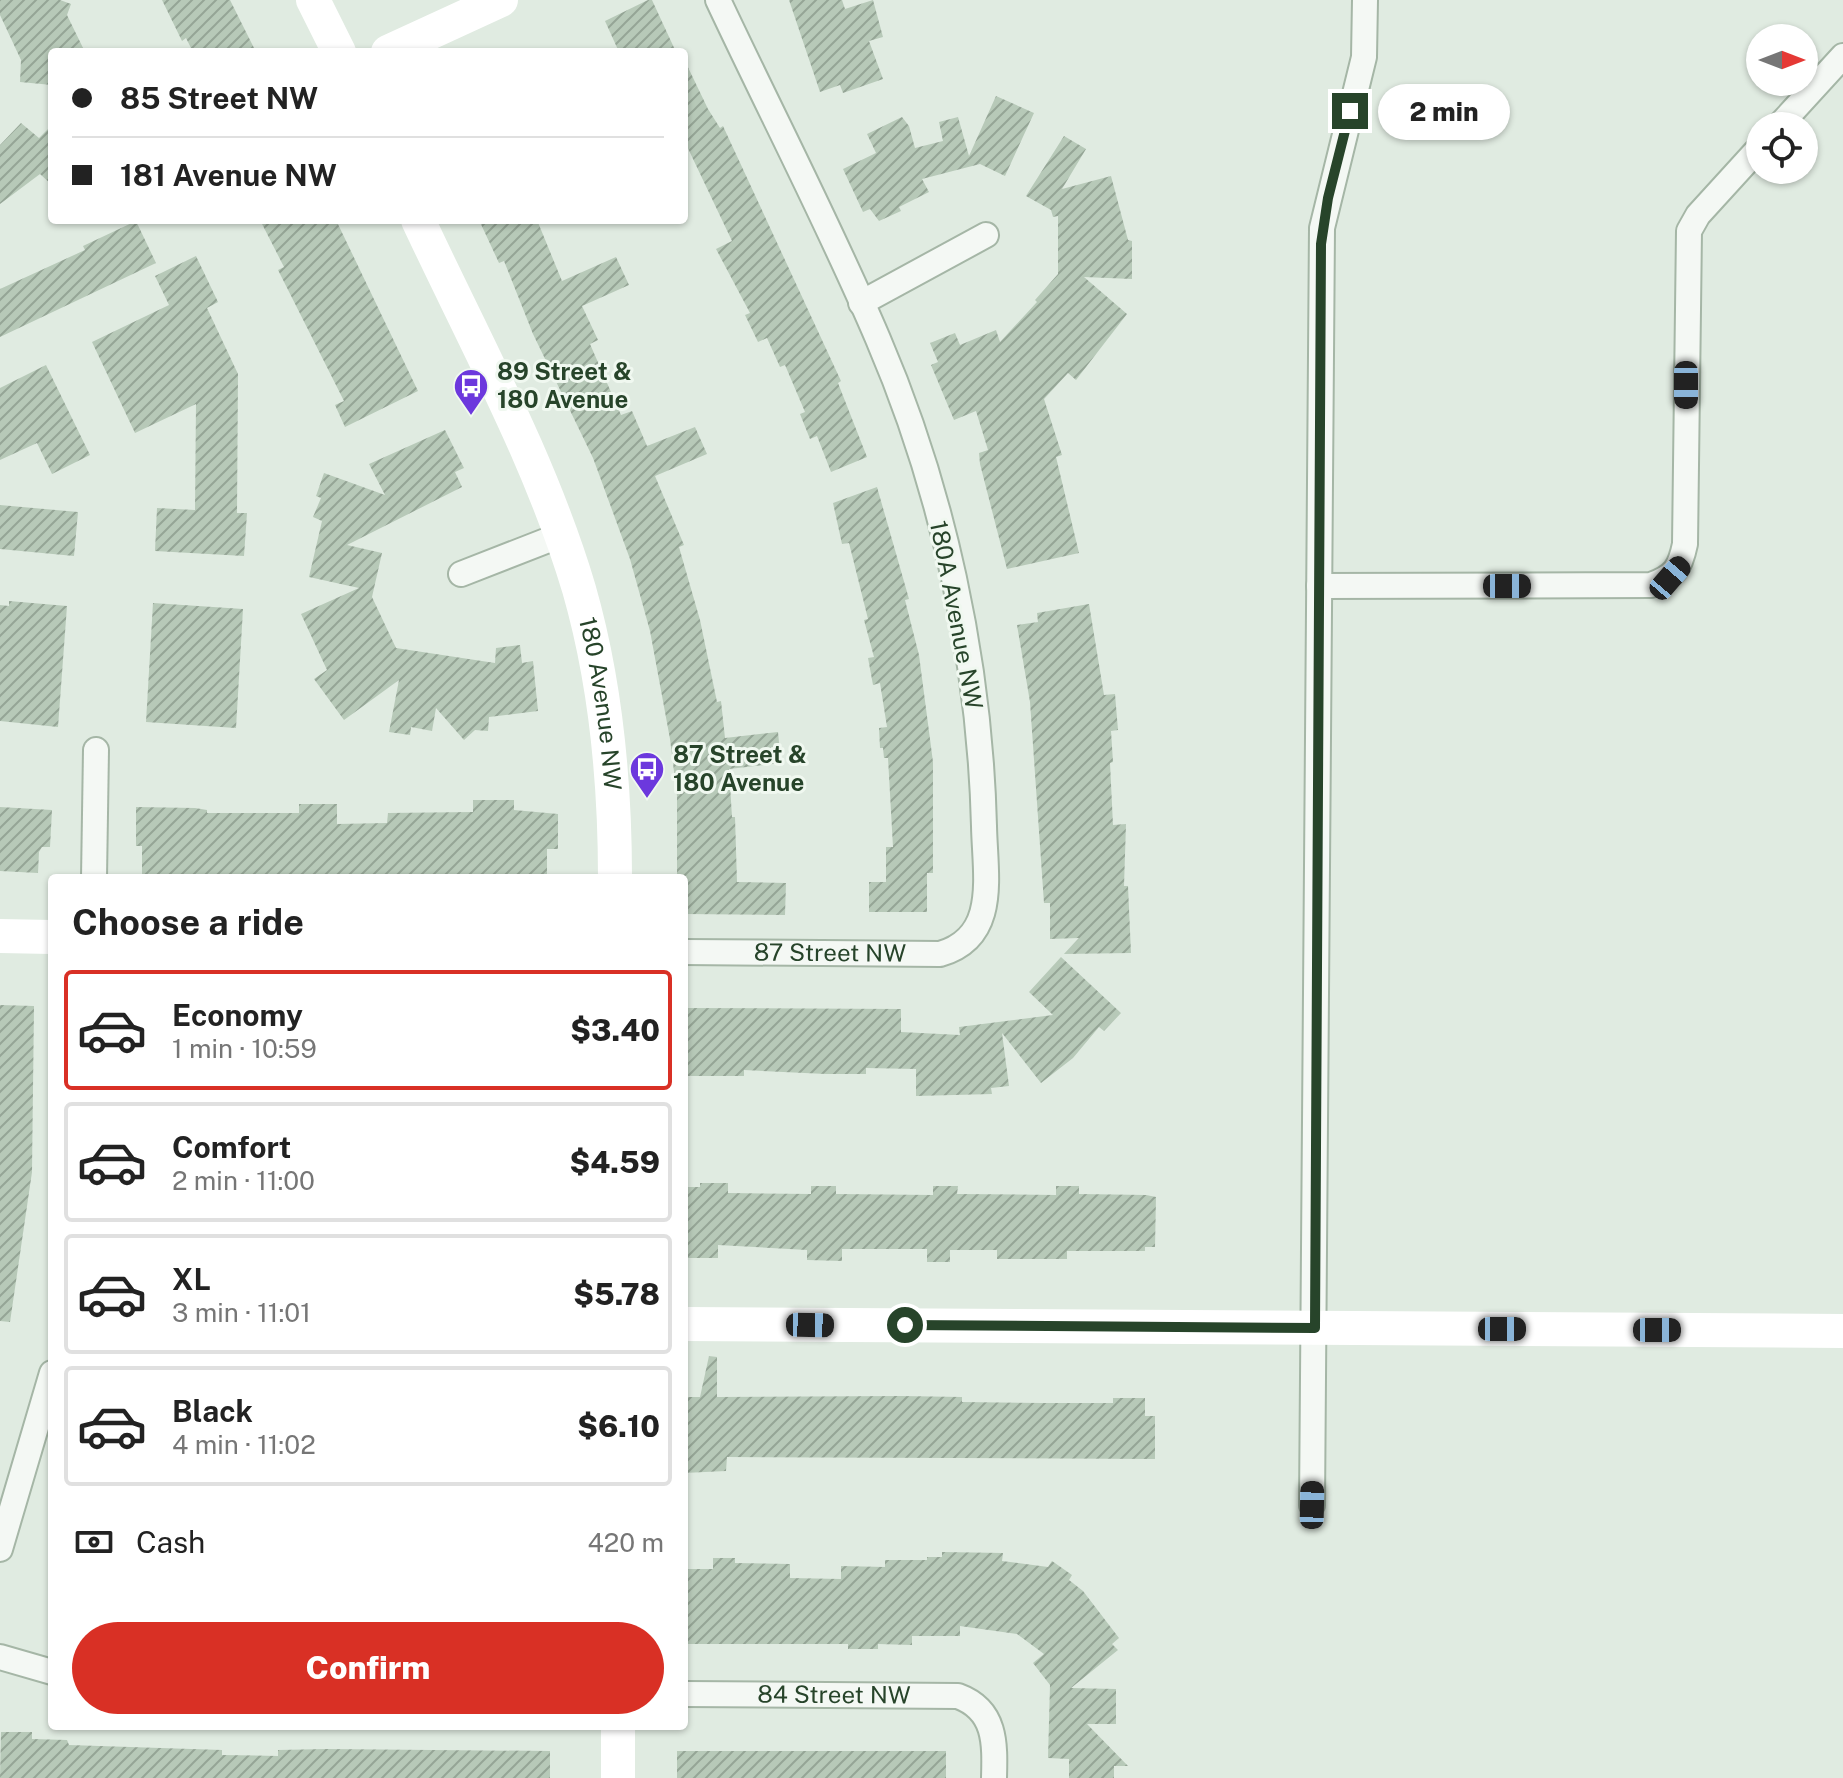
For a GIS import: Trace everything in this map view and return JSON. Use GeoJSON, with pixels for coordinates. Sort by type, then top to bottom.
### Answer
{"type":"FeatureCollection","features":[{"type":"Feature","properties":{"kind":"street"},"geometry":{"type":"LineString","coordinates":[[313,0],[337,48]]}},
{"type":"Feature","properties":{"kind":"street"},"geometry":{"type":"LineString","coordinates":[[397,48],[501,0]]}},
{"type":"Feature","properties":{"kind":"street","name":"180A Avenue NW"},"geometry":{"type":"LineString","coordinates":[[718,0],[861,303],[909,422],[956,589],[972,685],[984,808],[984,902],[982,921],[973,937]]}},
{"type":"Feature","properties":{"kind":"street"},"geometry":{"type":"LineString","coordinates":[[1312,1505],[1322,228],[1364,57],[1365,0]]}},
{"type":"Feature","properties":{"kind":"street"},"geometry":{"type":"LineString","coordinates":[[1792,112],[1843,56]]}},
{"type":"Feature","properties":{"kind":"street"},"geometry":{"type":"LineString","coordinates":[[1319,586],[1651,585],[1670,578],[1681,566],[1685,544],[1689,231],[1698,215],[1746,162]]}},
{"type":"Feature","properties":{"kind":"street","name":"180 Avenue NW"},"geometry":{"type":"LineString","coordinates":[[420,224],[561,535],[579,589],[602,692],[613,794],[615,874]]}},
{"type":"Feature","properties":{"kind":"street"},"geometry":{"type":"LineString","coordinates":[[861,303],[986,235]]}},
{"type":"Feature","properties":{"kind":"street"},"geometry":{"type":"LineString","coordinates":[[461,574],[561,535]]}},
{"type":"Feature","properties":{"kind":"street"},"geometry":{"type":"LineString","coordinates":[[94,874],[96,750]]}},
{"type":"Feature","properties":{"kind":"street"},"geometry":{"type":"LineString","coordinates":[[0,936],[48,937]]}},
{"type":"Feature","properties":{"kind":"street","name":"87 Street NW"},"geometry":{"type":"LineString","coordinates":[[688,952],[940,954],[959,949],[973,937]]}},
{"type":"Feature","properties":{"kind":"street"},"geometry":{"type":"LineString","coordinates":[[688,1324],[1843,1331]]}},
{"type":"Feature","properties":{"kind":"street"},"geometry":{"type":"LineString","coordinates":[[0,1549],[48,1387]]}},
{"type":"Feature","properties":{"kind":"street"},"geometry":{"type":"LineString","coordinates":[[0,1657],[48,1671]]}},
{"type":"Feature","properties":{"kind":"street","name":"84 Street NW"},"geometry":{"type":"LineString","coordinates":[[688,1694],[958,1696],[979,1707],[987,1716],[995,1741],[994,1778]]}},
{"type":"Feature","properties":{"kind":"street"},"geometry":{"type":"LineString","coordinates":[[618,1730],[618,1778]]}},
{"type":"Feature","properties":{"kind":"building"},"geometry":{"type":"Polygon","coordinates":[[[0,0],[60,0],[71,4],[67,15],[83,48],[48,48],[48,85],[20,82],[21,60],[0,15],[0,0]]]}},
{"type":"Feature","properties":{"kind":"building"},"geometry":{"type":"Polygon","coordinates":[[[162,0],[230,0],[254,48],[191,48],[186,38],[182,41],[162,0]]]}},
{"type":"Feature","properties":{"kind":"building"},"geometry":{"type":"Polygon","coordinates":[[[652,0],[674,48],[617,48],[605,21],[652,0]]]}},
{"type":"Feature","properties":{"kind":"building"},"geometry":{"type":"Polygon","coordinates":[[[789,0],[842,0],[845,9],[873,0],[883,37],[869,41],[883,79],[843,93],[840,85],[820,92],[789,0]]]}},
{"type":"Feature","properties":{"kind":"building"},"geometry":{"type":"Polygon","coordinates":[[[688,67],[708,109],[720,128],[723,126],[841,381],[838,383],[867,457],[831,472],[817,436],[810,439],[800,414],[805,412],[785,365],[780,367],[767,338],[758,342],[745,315],[750,313],[716,249],[732,241],[688,148],[688,67]]]}},
{"type":"Feature","properties":{"kind":"building"},"geometry":{"type":"Polygon","coordinates":[[[996,96],[1034,113],[1005,176],[980,164],[922,179],[929,192],[879,221],[870,209],[863,212],[843,169],[876,153],[867,134],[902,117],[909,126],[915,148],[943,141],[939,122],[958,117],[969,156],[996,96]]]}},
{"type":"Feature","properties":{"kind":"building"},"geometry":{"type":"Polygon","coordinates":[[[21,123],[39,138],[48,129],[48,181],[40,174],[0,204],[0,145],[21,123]]]}},
{"type":"Feature","properties":{"kind":"building"},"geometry":{"type":"Polygon","coordinates":[[[1064,136],[1086,149],[1062,189],[1111,176],[1128,240],[1132,241],[1132,279],[1084,277],[1127,314],[1076,380],[1068,373],[1044,399],[1062,455],[1056,457],[1079,553],[1007,569],[980,464],[979,453],[988,450],[976,411],[954,420],[931,365],[938,362],[930,343],[955,333],[960,345],[996,330],[1000,342],[1058,274],[1058,216],[1053,217],[1051,210],[1026,196],[1064,136]]]}},
{"type":"Feature","properties":{"kind":"building"},"geometry":{"type":"Polygon","coordinates":[[[130,224],[137,224],[156,263],[0,337],[0,289],[85,250],[83,246],[130,224]]]}},
{"type":"Feature","properties":{"kind":"building"},"geometry":{"type":"Polygon","coordinates":[[[262,224],[338,224],[418,391],[345,427],[335,405],[344,401],[278,270],[284,267],[262,224]]]}},
{"type":"Feature","properties":{"kind":"building"},"geometry":{"type":"Polygon","coordinates":[[[481,224],[539,224],[562,281],[616,257],[629,285],[582,306],[598,340],[590,344],[621,415],[632,411],[647,446],[695,427],[707,454],[655,476],[684,545],[679,547],[700,620],[717,702],[721,701],[725,738],[778,732],[781,763],[729,769],[732,817],[735,817],[737,882],[786,883],[785,915],[688,914],[688,874],[677,874],[677,796],[670,739],[650,631],[630,559],[593,458],[533,334],[504,261],[499,263],[481,224]]]}},
{"type":"Feature","properties":{"kind":"building"},"geometry":{"type":"Polygon","coordinates":[[[196,256],[218,302],[207,308],[238,374],[237,513],[247,513],[244,556],[155,551],[157,508],[195,510],[196,404],[135,433],[92,342],[169,305],[155,276],[196,256]]]}},
{"type":"Feature","properties":{"kind":"building"},"geometry":{"type":"Polygon","coordinates":[[[46,365],[90,455],[52,474],[37,443],[0,460],[0,388],[46,365]]]}},
{"type":"Feature","properties":{"kind":"building"},"geometry":{"type":"Polygon","coordinates":[[[445,430],[464,468],[455,472],[462,487],[347,545],[382,553],[372,597],[396,648],[495,663],[496,648],[520,645],[522,663],[533,661],[538,711],[489,717],[488,731],[475,730],[464,740],[436,708],[432,731],[411,727],[410,735],[389,732],[399,680],[344,720],[314,679],[327,670],[301,614],[359,588],[309,577],[322,521],[313,517],[321,498],[316,496],[324,473],[385,495],[369,464],[445,430]]]}},
{"type":"Feature","properties":{"kind":"building"},"geometry":{"type":"Polygon","coordinates":[[[877,487],[909,599],[905,600],[919,655],[933,762],[933,873],[927,873],[927,912],[869,912],[869,882],[886,882],[886,847],[893,847],[888,758],[884,758],[883,748],[880,748],[879,728],[887,727],[880,683],[873,685],[868,658],[874,657],[864,620],[868,619],[849,543],[842,544],[833,503],[877,487]]]}},
{"type":"Feature","properties":{"kind":"building"},"geometry":{"type":"Polygon","coordinates":[[[0,505],[78,512],[74,556],[0,549],[0,505]]]}},
{"type":"Feature","properties":{"kind":"building"},"geometry":{"type":"Polygon","coordinates":[[[9,601],[67,606],[58,727],[0,721],[0,605],[9,606],[9,601]]]}},
{"type":"Feature","properties":{"kind":"building"},"geometry":{"type":"Polygon","coordinates":[[[153,603],[243,609],[236,728],[146,722],[153,603]]]}},
{"type":"Feature","properties":{"kind":"building"},"geometry":{"type":"Polygon","coordinates":[[[1089,604],[1104,695],[1115,694],[1118,730],[1111,731],[1113,762],[1110,763],[1113,825],[1126,824],[1124,886],[1128,886],[1131,953],[1064,954],[1079,938],[1050,939],[1050,903],[1044,903],[1030,702],[1017,625],[1038,622],[1037,613],[1089,604]]]}},
{"type":"Feature","properties":{"kind":"building"},"geometry":{"type":"Polygon","coordinates":[[[473,800],[514,800],[514,810],[558,814],[558,849],[547,849],[547,874],[142,874],[142,846],[136,846],[136,807],[195,808],[207,810],[207,813],[299,813],[299,804],[337,804],[337,824],[387,823],[388,813],[473,812],[473,800]]]}},
{"type":"Feature","properties":{"kind":"building"},"geometry":{"type":"Polygon","coordinates":[[[0,807],[52,810],[50,847],[42,847],[39,852],[38,873],[0,871],[0,807]]]}},
{"type":"Feature","properties":{"kind":"building"},"geometry":{"type":"Polygon","coordinates":[[[1061,957],[1121,1013],[1104,1031],[1099,1027],[1073,1058],[1041,1083],[1002,1033],[1009,1086],[991,1088],[992,1094],[916,1096],[916,1069],[866,1068],[866,1074],[744,1070],[744,1076],[688,1076],[688,1008],[901,1009],[901,1032],[960,1035],[959,1027],[1053,1015],[1029,992],[1061,957]]]}},
{"type":"Feature","properties":{"kind":"building"},"geometry":{"type":"Polygon","coordinates":[[[0,1005],[34,1006],[32,1172],[10,1322],[0,1321],[0,1005]]]}},
{"type":"Feature","properties":{"kind":"building"},"geometry":{"type":"Polygon","coordinates":[[[700,1183],[728,1183],[728,1193],[811,1194],[811,1186],[836,1186],[836,1194],[933,1195],[933,1186],[958,1186],[957,1194],[1056,1195],[1056,1186],[1079,1186],[1079,1194],[1156,1197],[1155,1247],[1145,1247],[1145,1251],[1067,1251],[1067,1259],[997,1259],[997,1250],[950,1250],[950,1262],[927,1262],[927,1249],[842,1249],[842,1261],[807,1260],[807,1250],[718,1245],[718,1258],[688,1258],[688,1187],[700,1187],[700,1183]]]}},
{"type":"Feature","properties":{"kind":"building"},"geometry":{"type":"Polygon","coordinates":[[[709,1356],[717,1357],[717,1397],[962,1397],[962,1402],[1043,1403],[1113,1403],[1113,1398],[1145,1398],[1145,1416],[1155,1416],[1155,1459],[727,1457],[726,1471],[688,1473],[688,1397],[700,1397],[709,1356]]]}},
{"type":"Feature","properties":{"kind":"building"},"geometry":{"type":"Polygon","coordinates":[[[942,1552],[1003,1553],[1002,1561],[1048,1567],[1052,1561],[1072,1575],[1069,1580],[1083,1591],[1119,1638],[1112,1644],[1118,1650],[1071,1688],[1116,1689],[1116,1724],[1087,1724],[1128,1766],[1114,1766],[1114,1778],[1069,1778],[1069,1759],[1048,1758],[1050,1685],[1033,1663],[1044,1654],[1017,1634],[960,1626],[960,1636],[912,1636],[912,1645],[878,1644],[878,1649],[848,1649],[848,1644],[688,1644],[688,1569],[713,1569],[713,1558],[735,1558],[735,1563],[790,1564],[790,1578],[841,1579],[841,1566],[885,1567],[885,1560],[942,1557],[942,1552]]]}},
{"type":"Feature","properties":{"kind":"building"},"geometry":{"type":"Polygon","coordinates":[[[1,1732],[32,1732],[32,1739],[67,1740],[69,1745],[222,1750],[222,1755],[278,1756],[278,1750],[327,1749],[550,1751],[550,1778],[0,1778],[1,1732]]]}},
{"type":"Feature","properties":{"kind":"building"},"geometry":{"type":"Polygon","coordinates":[[[677,1751],[946,1751],[946,1778],[677,1778],[677,1751]]]}},
{"type":"Feature","properties":{"kind":"place","name":"89 Street & 180 Avenue"},"geometry":{"type":"Point","coordinates":[471,417]}},
{"type":"Feature","properties":{"kind":"place","name":"87 Street & 180 Avenue"},"geometry":{"type":"Point","coordinates":[647,800]}},
{"type":"Feature","properties":{"kind":"route"},"geometry":{"type":"LineString","coordinates":[[905,1325],[1315,1328],[1321,244],[1328,198],[1350,111]]}}]}
